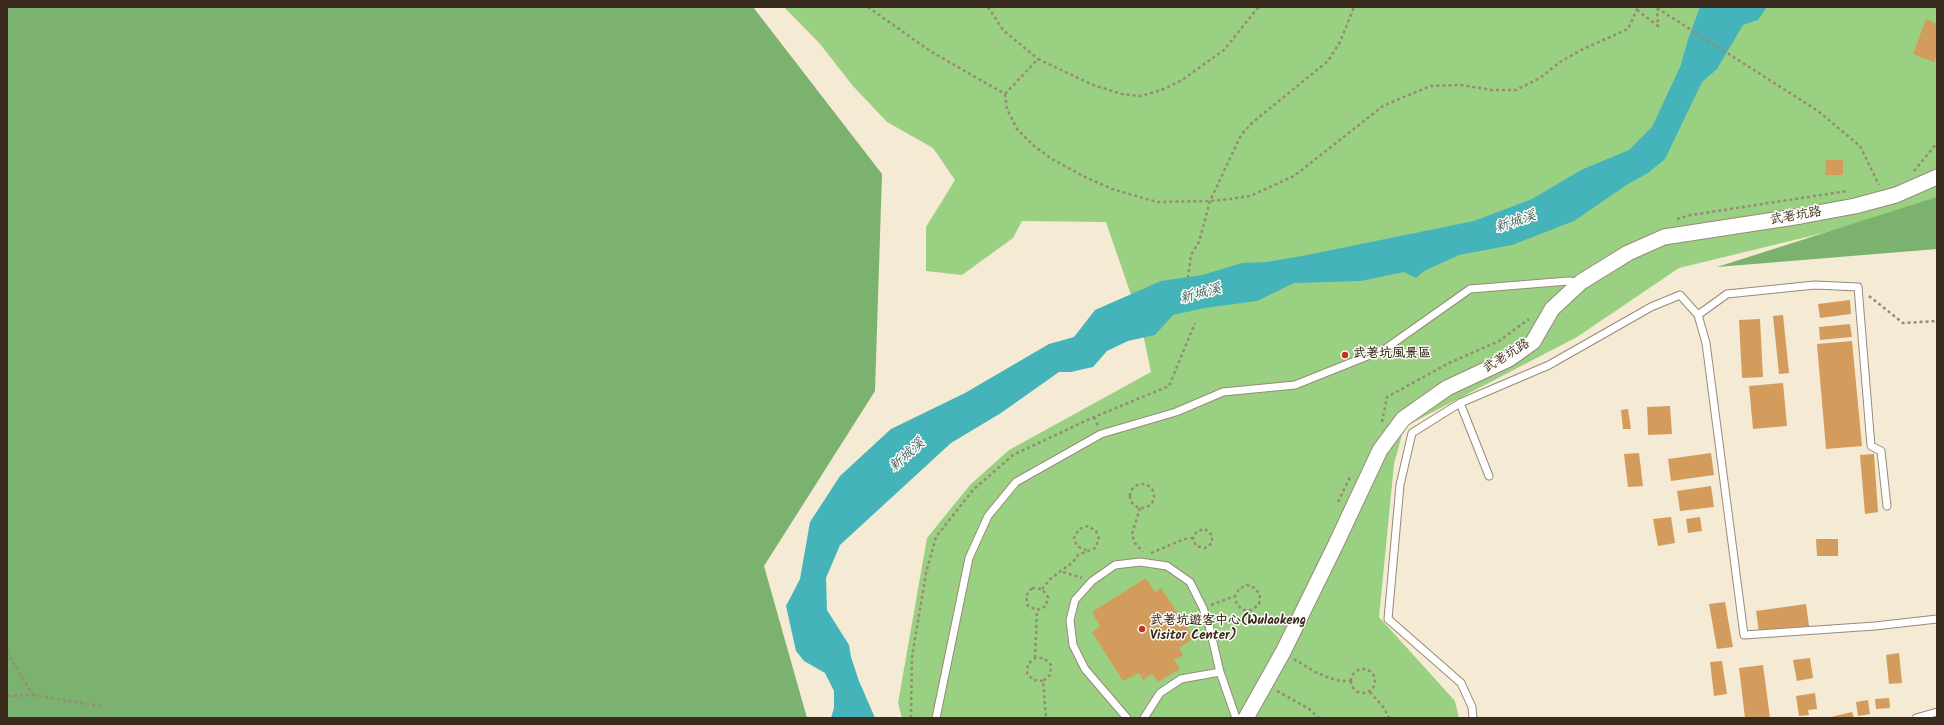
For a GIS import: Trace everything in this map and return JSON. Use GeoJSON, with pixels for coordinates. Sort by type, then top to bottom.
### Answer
{"type":"FeatureCollection","features":[{"type":"Feature","properties":{"kind":"street","name":"武荖坑路"},"geometry":{"type":"LineString","coordinates":[[1246,718],[1283,652],[1380,450],[1403,419],[1447,388],[1509,359],[1533,342],[1552,309],[1581,282],[1628,253],[1664,237],[1801,216],[1855,206],[1896,194],[1937,177]]}},
{"type":"Feature","properties":{"kind":"lane"},"geometry":{"type":"LineString","coordinates":[[936,718],[969,558],[988,516],[1016,482],[1101,434],[1176,412],[1224,392],[1296,385],[1385,349],[1470,289],[1568,281],[1581,282]]}},
{"type":"Feature","properties":{"kind":"lane"},"geometry":{"type":"LineString","coordinates":[[1698,315],[1727,294],[1815,285],[1858,287],[1871,446],[1881,451],[1887,506]]}},
{"type":"Feature","properties":{"kind":"lane"},"geometry":{"type":"LineString","coordinates":[[1473,718],[1472,707],[1461,683],[1388,619],[1400,485],[1412,433],[1460,403],[1549,365],[1651,307],[1680,295],[1698,315],[1706,343],[1744,635],[1874,626],[1937,619]]}},
{"type":"Feature","properties":{"kind":"lane"},"geometry":{"type":"LineString","coordinates":[[1460,403],[1489,476]]}},
{"type":"Feature","properties":{"kind":"lane"},"geometry":{"type":"LineString","coordinates":[[1127,718],[1085,669],[1073,645],[1070,620],[1076,600],[1092,581],[1115,565],[1140,562],[1167,566],[1190,582],[1203,608],[1209,625],[1220,672],[1236,718]]}},
{"type":"Feature","properties":{"kind":"lane"},"geometry":{"type":"LineString","coordinates":[[1144,718],[1160,693],[1182,679],[1220,672]]}},
{"type":"Feature","properties":{"kind":"lane"},"geometry":{"type":"LineString","coordinates":[[1916,718],[1937,712]]}},
{"type":"Feature","properties":{"kind":"path"},"geometry":{"type":"LineString","coordinates":[[868,7],[930,51],[1005,94]]}},
{"type":"Feature","properties":{"kind":"path"},"geometry":{"type":"LineString","coordinates":[[988,7],[1003,30],[1038,59],[1093,85],[1122,94],[1141,96],[1170,86],[1224,50],[1260,7]]}},
{"type":"Feature","properties":{"kind":"path"},"geometry":{"type":"LineString","coordinates":[[1188,278],[1191,255],[1199,242],[1210,202],[1241,135],[1253,122],[1328,61],[1340,42],[1354,7]]}},
{"type":"Feature","properties":{"kind":"path"},"geometry":{"type":"LineString","coordinates":[[1005,94],[1007,109],[1017,129],[1034,146],[1052,160],[1112,189],[1157,202],[1210,202],[1250,196],[1294,176],[1383,106],[1431,86],[1461,85],[1491,90],[1516,90],[1540,78],[1560,62],[1581,50],[1628,29],[1638,9],[1658,26],[1657,8],[1818,111],[1860,146],[1880,187]]}},
{"type":"Feature","properties":{"kind":"path"},"geometry":{"type":"LineString","coordinates":[[1005,94],[1038,59]]}},
{"type":"Feature","properties":{"kind":"path"},"geometry":{"type":"LineString","coordinates":[[1858,287],[1902,323],[1937,321]]}},
{"type":"Feature","properties":{"kind":"path"},"geometry":{"type":"LineString","coordinates":[[1094,417],[1169,386],[1195,323]]}},
{"type":"Feature","properties":{"kind":"path"},"geometry":{"type":"LineString","coordinates":[[1140,484],[1149,485],[1154,492],[1154,500],[1148,507],[1140,508],[1133,504],[1130,496],[1133,488],[1140,484]]}},
{"type":"Feature","properties":{"kind":"path"},"geometry":{"type":"LineString","coordinates":[[1140,508],[1132,534],[1135,543],[1143,551],[1140,562]]}},
{"type":"Feature","properties":{"kind":"path"},"geometry":{"type":"LineString","coordinates":[[1042,589],[1050,579],[1063,572],[1078,555],[1086,550],[1095,548],[1099,539],[1096,530],[1088,526],[1079,529],[1074,538],[1077,546],[1086,550]]}},
{"type":"Feature","properties":{"kind":"path"},"geometry":{"type":"LineString","coordinates":[[1205,529],[1212,534],[1212,543],[1205,548],[1196,546],[1193,538],[1197,531],[1205,529]]}},
{"type":"Feature","properties":{"kind":"path"},"geometry":{"type":"LineString","coordinates":[[1140,562],[1148,555],[1170,544],[1184,538],[1193,538]]}},
{"type":"Feature","properties":{"kind":"path"},"geometry":{"type":"LineString","coordinates":[[1063,572],[1092,581]]}},
{"type":"Feature","properties":{"kind":"path"},"geometry":{"type":"LineString","coordinates":[[1203,608],[1235,596],[1239,589],[1247,585],[1255,588],[1260,595],[1259,604],[1252,610],[1244,610],[1237,605],[1235,596]]}},
{"type":"Feature","properties":{"kind":"path"},"geometry":{"type":"LineString","coordinates":[[1032,588],[1042,589],[1048,597],[1046,606],[1037,610],[1028,606],[1026,596],[1032,588]]}},
{"type":"Feature","properties":{"kind":"path"},"geometry":{"type":"LineString","coordinates":[[1035,658],[1037,610]]}},
{"type":"Feature","properties":{"kind":"path"},"geometry":{"type":"LineString","coordinates":[[7,652],[33,695]]}},
{"type":"Feature","properties":{"kind":"path"},"geometry":{"type":"LineString","coordinates":[[1283,652],[1315,672],[1340,681],[1350,681]]}},
{"type":"Feature","properties":{"kind":"path"},"geometry":{"type":"LineString","coordinates":[[1035,658],[1044,658],[1051,666],[1050,675],[1043,681],[1033,680],[1027,673],[1028,664],[1035,658]]}},
{"type":"Feature","properties":{"kind":"path"},"geometry":{"type":"LineString","coordinates":[[1363,669],[1369,671],[1373,675],[1375,681],[1374,687],[1370,692],[1365,694],[1356,692],[1350,681],[1352,675],[1357,670],[1363,669]]}},
{"type":"Feature","properties":{"kind":"path"},"geometry":{"type":"LineString","coordinates":[[1043,681],[1046,718]]}},
{"type":"Feature","properties":{"kind":"path"},"geometry":{"type":"LineString","coordinates":[[1265,684],[1308,708],[1319,718]]}},
{"type":"Feature","properties":{"kind":"path"},"geometry":{"type":"LineString","coordinates":[[1370,692],[1384,708],[1389,718]]}},
{"type":"Feature","properties":{"kind":"path"},"geometry":{"type":"LineString","coordinates":[[7,696],[33,695],[100,706]]}},
{"type":"Feature","properties":{"kind":"green space"},"geometry":{"type":"Polygon","coordinates":[[[7,7],[753,7],[882,174],[875,391],[764,566],[807,718],[7,718],[7,7]]]}},
{"type":"Feature","properties":{"kind":"green space","name":"武荖坑風景區"},"geometry":{"type":"Polygon","coordinates":[[[784,7],[1937,7],[1937,203],[1922,209],[1679,268],[1577,337],[1404,427],[1394,464],[1379,617],[1455,701],[1459,718],[902,718],[898,703],[927,538],[970,485],[1009,450],[1151,372],[1141,324],[1106,222],[1022,221],[1013,238],[962,275],[926,271],[926,227],[955,180],[933,148],[887,122],[853,86],[820,44],[784,7]]]}},
{"type":"Feature","properties":{"kind":"green space"},"geometry":{"type":"Polygon","coordinates":[[[1937,197],[1937,249],[1717,267],[1937,197]]]}},
{"type":"Feature","properties":{"kind":"water","name":"新城溪"},"geometry":{"type":"Polygon","coordinates":[[[1700,7],[1767,7],[1758,20],[1743,25],[1717,69],[1702,82],[1665,159],[1648,173],[1628,184],[1574,221],[1512,245],[1459,255],[1424,271],[1416,278],[1404,272],[1361,281],[1294,283],[1257,301],[1205,308],[1173,315],[1155,335],[1128,341],[1107,351],[1093,367],[1071,372],[1059,372],[1001,413],[951,443],[840,545],[826,578],[827,610],[849,645],[851,657],[859,681],[875,718],[831,718],[834,708],[834,691],[825,673],[804,661],[796,651],[786,606],[800,579],[810,522],[840,476],[891,429],[965,393],[1049,344],[1074,337],[1095,310],[1161,281],[1202,275],[1242,263],[1267,262],[1302,256],[1474,221],[1532,199],[1581,170],[1629,150],[1652,127],[1681,65],[1688,39],[1700,7]]]}},
{"type":"Feature","properties":{"kind":"building"},"geometry":{"type":"Polygon","coordinates":[[[1926,19],[1937,24],[1937,54],[1934,62],[1913,54],[1926,19]]]}},
{"type":"Feature","properties":{"kind":"building"},"geometry":{"type":"Polygon","coordinates":[[[1826,160],[1843,160],[1843,175],[1825,175],[1826,160]]]}},
{"type":"Feature","properties":{"kind":"building"},"geometry":{"type":"Polygon","coordinates":[[[1850,300],[1851,314],[1820,318],[1818,304],[1850,300]]]}},
{"type":"Feature","properties":{"kind":"building"},"geometry":{"type":"Polygon","coordinates":[[[1783,315],[1789,373],[1779,374],[1773,316],[1783,315]]]}},
{"type":"Feature","properties":{"kind":"building"},"geometry":{"type":"Polygon","coordinates":[[[1760,319],[1763,377],[1742,378],[1739,320],[1760,319]]]}},
{"type":"Feature","properties":{"kind":"building"},"geometry":{"type":"Polygon","coordinates":[[[1850,324],[1852,337],[1820,340],[1819,327],[1850,324]]]}},
{"type":"Feature","properties":{"kind":"building"},"geometry":{"type":"Polygon","coordinates":[[[1852,341],[1862,446],[1826,449],[1817,344],[1852,341]]]}},
{"type":"Feature","properties":{"kind":"building"},"geometry":{"type":"Polygon","coordinates":[[[1783,383],[1787,426],[1753,429],[1749,386],[1783,383]]]}},
{"type":"Feature","properties":{"kind":"building"},"geometry":{"type":"Polygon","coordinates":[[[1670,406],[1672,434],[1648,435],[1647,407],[1670,406]]]}},
{"type":"Feature","properties":{"kind":"building"},"geometry":{"type":"Polygon","coordinates":[[[1628,409],[1631,429],[1623,429],[1621,410],[1628,409]]]}},
{"type":"Feature","properties":{"kind":"building"},"geometry":{"type":"Polygon","coordinates":[[[1639,453],[1643,486],[1628,487],[1624,454],[1639,453]]]}},
{"type":"Feature","properties":{"kind":"building"},"geometry":{"type":"Polygon","coordinates":[[[1711,453],[1714,475],[1671,481],[1668,459],[1711,453]]]}},
{"type":"Feature","properties":{"kind":"building"},"geometry":{"type":"Polygon","coordinates":[[[1874,454],[1878,512],[1865,514],[1860,455],[1874,454]]]}},
{"type":"Feature","properties":{"kind":"building"},"geometry":{"type":"Polygon","coordinates":[[[1711,486],[1714,507],[1680,511],[1677,491],[1711,486]]]}},
{"type":"Feature","properties":{"kind":"building"},"geometry":{"type":"Polygon","coordinates":[[[1671,517],[1675,543],[1658,546],[1653,519],[1671,517]]]}},
{"type":"Feature","properties":{"kind":"building"},"geometry":{"type":"Polygon","coordinates":[[[1700,517],[1702,531],[1688,533],[1686,519],[1700,517]]]}},
{"type":"Feature","properties":{"kind":"building"},"geometry":{"type":"Polygon","coordinates":[[[1816,539],[1838,539],[1838,556],[1817,556],[1816,539]]]}},
{"type":"Feature","properties":{"kind":"building","name":"武荖坑遊客中心(Wulaokeng Visitor Center)"},"geometry":{"type":"Polygon","coordinates":[[[1146,578],[1155,592],[1161,588],[1194,638],[1179,648],[1183,655],[1174,660],[1180,669],[1158,682],[1152,674],[1143,680],[1139,673],[1123,681],[1092,632],[1100,626],[1092,612],[1146,578]]]}},
{"type":"Feature","properties":{"kind":"building"},"geometry":{"type":"Polygon","coordinates":[[[1725,602],[1733,647],[1717,649],[1709,604],[1725,602]]]}},
{"type":"Feature","properties":{"kind":"building"},"geometry":{"type":"Polygon","coordinates":[[[1806,604],[1809,626],[1759,632],[1756,611],[1806,604]]]}},
{"type":"Feature","properties":{"kind":"building"},"geometry":{"type":"Polygon","coordinates":[[[1899,653],[1902,683],[1889,684],[1886,655],[1899,653]]]}},
{"type":"Feature","properties":{"kind":"building"},"geometry":{"type":"Polygon","coordinates":[[[1810,658],[1813,678],[1797,681],[1793,660],[1810,658]]]}},
{"type":"Feature","properties":{"kind":"building"},"geometry":{"type":"Polygon","coordinates":[[[1722,661],[1727,694],[1714,696],[1710,662],[1722,661]]]}},
{"type":"Feature","properties":{"kind":"building"},"geometry":{"type":"Polygon","coordinates":[[[1763,665],[1770,718],[1745,718],[1739,668],[1763,665]]]}},
{"type":"Feature","properties":{"kind":"building"},"geometry":{"type":"Polygon","coordinates":[[[1815,693],[1817,709],[1808,710],[1809,715],[1799,716],[1796,696],[1815,693]]]}},
{"type":"Feature","properties":{"kind":"building"},"geometry":{"type":"Polygon","coordinates":[[[1889,698],[1890,708],[1876,709],[1875,699],[1889,698]]]}},
{"type":"Feature","properties":{"kind":"building"},"geometry":{"type":"Polygon","coordinates":[[[1868,700],[1870,714],[1858,716],[1856,702],[1868,700]]]}},
{"type":"Feature","properties":{"kind":"building"},"geometry":{"type":"Polygon","coordinates":[[[1852,712],[1854,718],[1831,718],[1831,717],[1852,712]]]}},
{"type":"Feature","properties":{"kind":"place","name":"武荖坑風景區"},"geometry":{"type":"Point","coordinates":[1345,355]}},
{"type":"Feature","properties":{"kind":"place","name":"武荖坑遊客中心(Wulaokeng Visitor Center)"},"geometry":{"type":"Point","coordinates":[1142,629]}}]}
